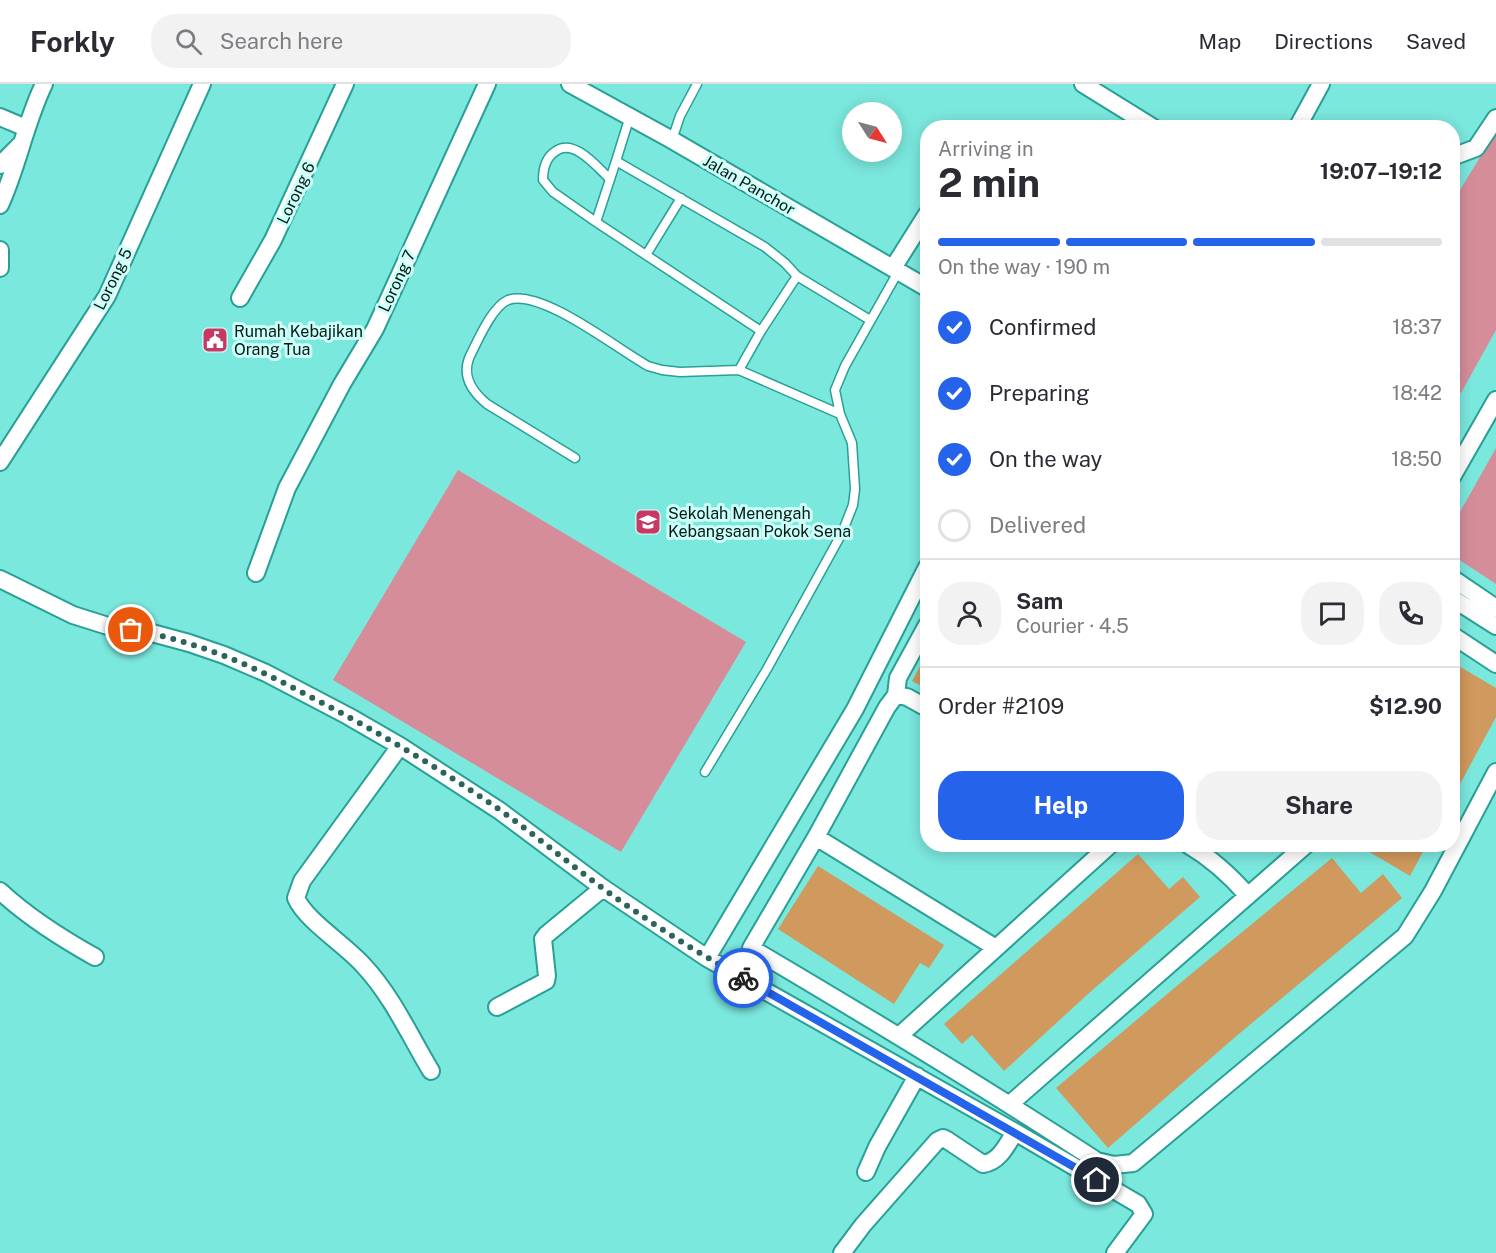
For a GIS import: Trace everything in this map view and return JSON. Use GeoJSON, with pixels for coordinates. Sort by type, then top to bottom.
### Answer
{"type":"FeatureCollection","features":[{"type":"Feature","properties":{"kind":"street"},"geometry":{"type":"LineString","coordinates":[[0,205],[10,183],[44,84]]}},
{"type":"Feature","properties":{"kind":"street","name":"Lorong 5"},"geometry":{"type":"LineString","coordinates":[[0,462],[107,296],[202,84]]}},
{"type":"Feature","properties":{"kind":"street","name":"Lorong 6"},"geometry":{"type":"LineString","coordinates":[[240,298],[273,240],[345,84]]}},
{"type":"Feature","properties":{"kind":"street","name":"Lorong 7"},"geometry":{"type":"LineString","coordinates":[[256,573],[287,488],[342,384],[375,329],[487,84]]}},
{"type":"Feature","properties":{"kind":"street","name":"Jalan Panchor"},"geometry":{"type":"LineString","coordinates":[[570,84],[600,91],[630,116],[920,284]]}},
{"type":"Feature","properties":{"kind":"street"},"geometry":{"type":"LineString","coordinates":[[1083,84],[1141,120]]}},
{"type":"Feature","properties":{"kind":"street"},"geometry":{"type":"LineString","coordinates":[[1301,120],[1321,84]]}},
{"type":"Feature","properties":{"kind":"street"},"geometry":{"type":"LineString","coordinates":[[0,117],[25,135]]}},
{"type":"Feature","properties":{"kind":"street"},"geometry":{"type":"LineString","coordinates":[[1460,154],[1476,148],[1496,118]]}},
{"type":"Feature","properties":{"kind":"street"},"geometry":{"type":"LineString","coordinates":[[0,165],[25,135]]}},
{"type":"Feature","properties":{"kind":"street"},"geometry":{"type":"LineString","coordinates":[[896,270],[920,227]]}},
{"type":"Feature","properties":{"kind":"street"},"geometry":{"type":"LineString","coordinates":[[0,250],[0,268]]}},
{"type":"Feature","properties":{"kind":"street"},"geometry":{"type":"LineString","coordinates":[[1460,463],[1496,400]]}},
{"type":"Feature","properties":{"kind":"street"},"geometry":{"type":"LineString","coordinates":[[0,579],[73,615],[111,627],[152,633],[189,643],[234,659],[276,678],[400,746],[500,810],[603,888],[707,958],[1138,1204],[1144,1214],[1115,1253]]}},
{"type":"Feature","properties":{"kind":"street"},"geometry":{"type":"LineString","coordinates":[[707,958],[855,709],[920,581]]}},
{"type":"Feature","properties":{"kind":"street"},"geometry":{"type":"LineString","coordinates":[[1460,583],[1496,608]]}},
{"type":"Feature","properties":{"kind":"street"},"geometry":{"type":"LineString","coordinates":[[1460,603],[1496,626]]}},
{"type":"Feature","properties":{"kind":"street"},"geometry":{"type":"LineString","coordinates":[[920,638],[898,678],[896,695],[887,707],[816,837],[751,948],[1010,1104],[1097,1161],[1114,1165],[1133,1163],[1405,936],[1434,891],[1454,852]]}},
{"type":"Feature","properties":{"kind":"street"},"geometry":{"type":"LineString","coordinates":[[1460,640],[1496,663]]}},
{"type":"Feature","properties":{"kind":"street"},"geometry":{"type":"LineString","coordinates":[[896,695],[907,697],[920,704]]}},
{"type":"Feature","properties":{"kind":"street"},"geometry":{"type":"LineString","coordinates":[[400,746],[302,881],[296,898],[304,911],[342,944],[379,983],[431,1071]]}},
{"type":"Feature","properties":{"kind":"street"},"geometry":{"type":"LineString","coordinates":[[1460,841],[1496,772]]}},
{"type":"Feature","properties":{"kind":"street"},"geometry":{"type":"LineString","coordinates":[[816,837],[996,948]]}},
{"type":"Feature","properties":{"kind":"street"},"geometry":{"type":"LineString","coordinates":[[899,1036],[1102,852]]}},
{"type":"Feature","properties":{"kind":"street"},"geometry":{"type":"LineString","coordinates":[[1201,852],[1231,876],[1248,896]]}},
{"type":"Feature","properties":{"kind":"street"},"geometry":{"type":"LineString","coordinates":[[1010,1104],[1298,852]]}},
{"type":"Feature","properties":{"kind":"street"},"geometry":{"type":"LineString","coordinates":[[497,1007],[546,981],[548,976],[543,939],[603,888]]}},
{"type":"Feature","properties":{"kind":"street"},"geometry":{"type":"LineString","coordinates":[[0,891],[45,928],[95,957]]}},
{"type":"Feature","properties":{"kind":"street"},"geometry":{"type":"LineString","coordinates":[[866,1172],[877,1147],[917,1076]]}},
{"type":"Feature","properties":{"kind":"street"},"geometry":{"type":"LineString","coordinates":[[842,1253],[863,1225],[937,1141],[943,1138],[982,1164],[988,1164],[1000,1155],[1015,1132]]}},
{"type":"Feature","properties":{"kind":"lane"},"geometry":{"type":"LineString","coordinates":[[672,140],[680,116],[697,84]]}},
{"type":"Feature","properties":{"kind":"lane"},"geometry":{"type":"LineString","coordinates":[[596,222],[630,116]]}},
{"type":"Feature","properties":{"kind":"lane"},"geometry":{"type":"LineString","coordinates":[[610,179],[577,150],[570,147],[560,147],[550,154],[543,171],[543,180],[553,192],[761,331]]}},
{"type":"Feature","properties":{"kind":"lane"},"geometry":{"type":"LineString","coordinates":[[616,161],[765,247],[797,276],[870,320]]}},
{"type":"Feature","properties":{"kind":"lane"},"geometry":{"type":"LineString","coordinates":[[646,255],[681,198]]}},
{"type":"Feature","properties":{"kind":"lane"},"geometry":{"type":"LineString","coordinates":[[705,772],[767,669],[842,533],[855,489],[852,443],[840,414],[835,390],[896,270]]}},
{"type":"Feature","properties":{"kind":"lane"},"geometry":{"type":"LineString","coordinates":[[739,370],[797,276]]}},
{"type":"Feature","properties":{"kind":"lane"},"geometry":{"type":"LineString","coordinates":[[575,458],[487,404],[474,393],[468,381],[467,361],[498,308],[507,301],[520,298],[538,301],[573,319],[634,359],[662,370],[739,370],[840,414]]}},
{"type":"Feature","properties":{"kind":"shaded area"},"geometry":{"type":"Polygon","coordinates":[[[1496,131],[1496,330],[1460,395],[1460,190],[1496,131]]]}},
{"type":"Feature","properties":{"kind":"shaded area"},"geometry":{"type":"Polygon","coordinates":[[[1496,448],[1496,584],[1460,560],[1460,512],[1496,448]]]}},
{"type":"Feature","properties":{"kind":"shaded area"},"geometry":{"type":"Polygon","coordinates":[[[458,470],[746,642],[621,852],[333,680],[458,470]]]}},
{"type":"Feature","properties":{"kind":"building"},"geometry":{"type":"Polygon","coordinates":[[[920,667],[920,685],[912,681],[920,667]]]}},
{"type":"Feature","properties":{"kind":"building"},"geometry":{"type":"Polygon","coordinates":[[[1460,667],[1496,688],[1496,717],[1460,784],[1460,667]]]}},
{"type":"Feature","properties":{"kind":"building"},"geometry":{"type":"Polygon","coordinates":[[[1370,852],[1423,852],[1410,876],[1370,852]]]}},
{"type":"Feature","properties":{"kind":"building"},"geometry":{"type":"Polygon","coordinates":[[[1138,854],[1169,889],[1183,877],[1200,897],[1089,993],[1004,1071],[972,1035],[962,1044],[944,1024],[1138,854]]]}},
{"type":"Feature","properties":{"kind":"building"},"geometry":{"type":"Polygon","coordinates":[[[1332,858],[1361,893],[1383,874],[1402,898],[1234,1038],[1108,1148],[1056,1088],[1332,858]]]}},
{"type":"Feature","properties":{"kind":"building"},"geometry":{"type":"Polygon","coordinates":[[[818,866],[944,945],[929,968],[920,963],[894,1004],[778,929],[818,866]]]}},
{"type":"Feature","properties":{"kind":"way so far"},"geometry":{"type":"LineString","coordinates":[[131,630],[152,633],[224,655],[266,673],[348,716],[400,746],[500,810],[603,888],[707,958],[743,978]]}},
{"type":"Feature","properties":{"kind":"place","name":"Rumah Kebajikan Orang Tua"},"geometry":{"type":"Point","coordinates":[215,340]}},
{"type":"Feature","properties":{"kind":"place","name":"Sekolah Menengah Kebangsaan Pokok Sena"},"geometry":{"type":"Point","coordinates":[648,522]}},
{"type":"Feature","properties":{"kind":"route"},"geometry":{"type":"LineString","coordinates":[[743,978],[1097,1180]]}}]}
